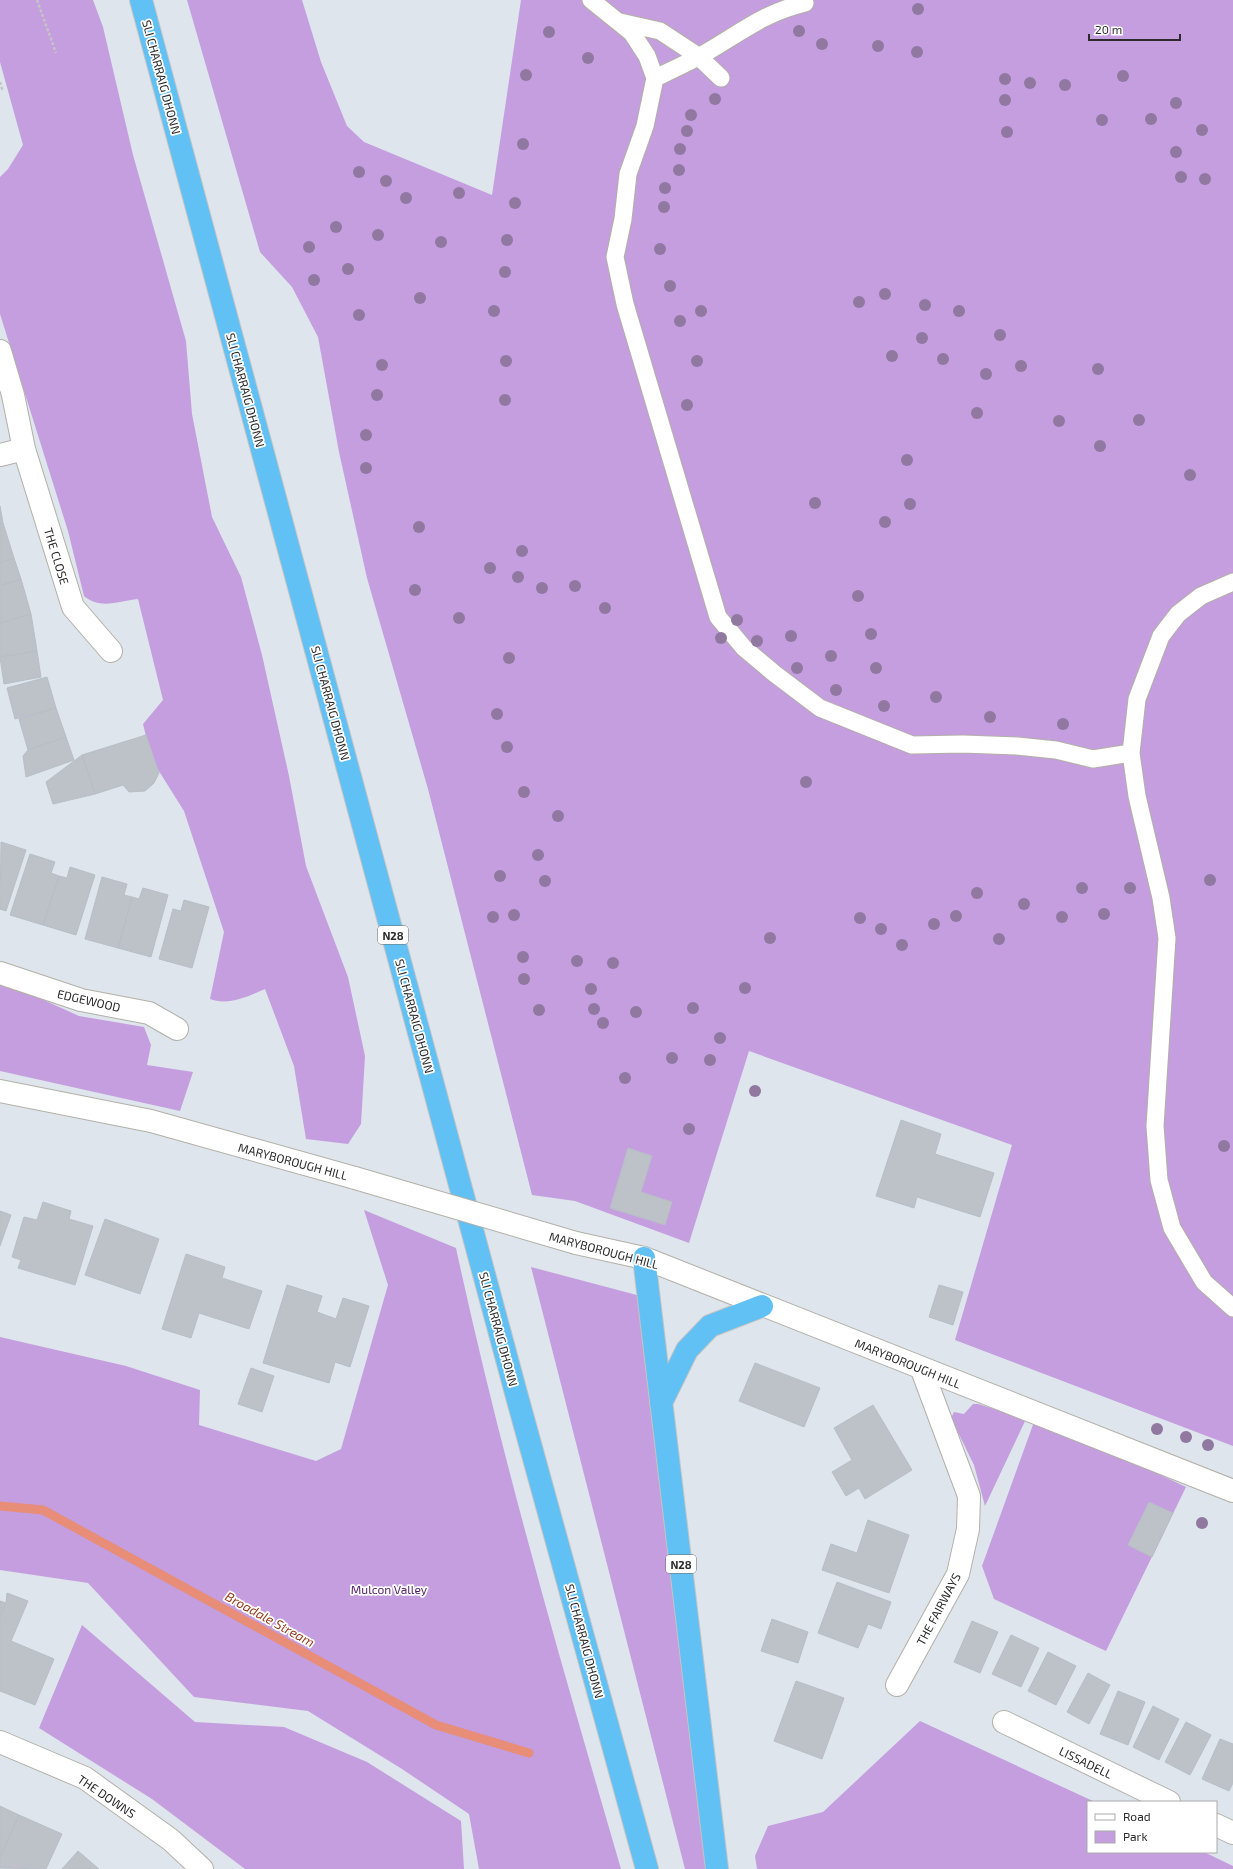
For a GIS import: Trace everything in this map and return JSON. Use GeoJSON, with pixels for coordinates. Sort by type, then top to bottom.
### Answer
{"type":"FeatureCollection","features":[{"type":"Feature","properties":{"kind":"highway","name":"SLI CHARRAIG DHONN"},"geometry":{"type":"LineString","coordinates":[[141,0],[510,1370],[647,1869]]}},
{"type":"Feature","properties":{"kind":"highway","name":"N28"},"geometry":{"type":"LineString","coordinates":[[644,1258],[718,1869]]}},
{"type":"Feature","properties":{"kind":"highway"},"geometry":{"type":"LineString","coordinates":[[661,1403],[687,1350],[710,1326],[762,1306]]}},
{"type":"Feature","properties":{"kind":"street","name":"THE CLOSE"},"geometry":{"type":"LineString","coordinates":[[0,351],[13,395],[24,449],[73,608],[111,651]]}},
{"type":"Feature","properties":{"kind":"street"},"geometry":{"type":"LineString","coordinates":[[0,455],[24,449]]}},
{"type":"Feature","properties":{"kind":"street","name":"EDGEWOOD"},"geometry":{"type":"LineString","coordinates":[[0,973],[80,1000],[149,1013],[177,1029]]}},
{"type":"Feature","properties":{"kind":"street","name":"MARYBOROUGH HILL"},"geometry":{"type":"LineString","coordinates":[[0,1091],[151,1121],[355,1178],[576,1243],[644,1258],[922,1370],[1233,1491]]}},
{"type":"Feature","properties":{"kind":"street","name":"THE FAIRWAYS"},"geometry":{"type":"LineString","coordinates":[[897,1685],[958,1574],[968,1529],[969,1496],[922,1370]]}},
{"type":"Feature","properties":{"kind":"street","name":"LISSADELL"},"geometry":{"type":"LineString","coordinates":[[1004,1722],[1167,1801]]}},
{"type":"Feature","properties":{"kind":"street","name":"THE DOWNS"},"geometry":{"type":"LineString","coordinates":[[0,1742],[85,1778],[171,1840],[202,1869]]}},
{"type":"Feature","properties":{"kind":"street"},"geometry":{"type":"LineString","coordinates":[[1217,1825],[1233,1833]]}},
{"type":"Feature","properties":{"kind":"lane"},"geometry":{"type":"LineString","coordinates":[[591,0],[632,33],[646,56],[655,78],[644,126],[628,174],[623,219],[616,257],[625,304],[718,618],[744,648],[820,708],[912,745],[963,744],[1017,746],[1056,750],[1093,759],[1131,753]]}},
{"type":"Feature","properties":{"kind":"lane"},"geometry":{"type":"LineString","coordinates":[[655,78],[698,56],[782,8],[806,3]]}},
{"type":"Feature","properties":{"kind":"lane"},"geometry":{"type":"LineString","coordinates":[[618,21],[660,31],[698,56],[721,78]]}},
{"type":"Feature","properties":{"kind":"lane"},"geometry":{"type":"LineString","coordinates":[[1233,582],[1201,596],[1178,614],[1160,636],[1137,699],[1131,753],[1138,796],[1161,898],[1167,938],[1155,1126],[1159,1180],[1172,1228],[1204,1282],[1233,1308]]}},
{"type":"Feature","properties":{"kind":"path"},"geometry":{"type":"LineString","coordinates":[[37,0],[56,53]]}},
{"type":"Feature","properties":{"kind":"path"},"geometry":{"type":"LineString","coordinates":[[0,82],[2,89],[0,90]]}},
{"type":"Feature","properties":{"kind":"green space"},"geometry":{"type":"Polygon","coordinates":[[[0,0],[93,0],[103,27],[133,155],[186,341],[192,414],[212,517],[241,577],[262,655],[289,776],[306,866],[348,977],[365,1056],[361,1124],[348,1144],[306,1139],[294,1066],[265,989],[231,1001],[217,1001],[210,999],[224,932],[184,811],[152,760],[143,724],[163,700],[138,599],[103,604],[97,603],[84,596],[68,531],[0,314],[0,177],[8,169],[23,145],[0,62],[0,0]]]}},
{"type":"Feature","properties":{"kind":"green space"},"geometry":{"type":"Polygon","coordinates":[[[187,0],[302,0],[321,62],[347,126],[364,142],[492,195],[521,0],[1233,0],[1233,1446],[955,1340],[1012,1145],[749,1051],[689,1243],[575,1201],[532,1195],[428,789],[367,578],[339,452],[318,337],[292,287],[260,252],[187,0]]]}},
{"type":"Feature","properties":{"kind":"green space"},"geometry":{"type":"Polygon","coordinates":[[[0,982],[15,987],[79,1016],[144,1027],[151,1045],[147,1065],[193,1072],[180,1111],[0,1071],[0,982]]]}},
{"type":"Feature","properties":{"kind":"green space","name":"Mulcon Valley"},"geometry":{"type":"Polygon","coordinates":[[[364,1210],[456,1248],[492,1404],[512,1482],[554,1637],[621,1869],[479,1869],[469,1814],[402,1769],[308,1711],[194,1697],[88,1583],[0,1570],[0,1337],[126,1366],[200,1390],[199,1425],[316,1461],[341,1449],[388,1285],[364,1210]]]}},
{"type":"Feature","properties":{"kind":"green space"},"geometry":{"type":"Polygon","coordinates":[[[531,1267],[648,1298],[708,1869],[685,1869],[531,1267]]]}},
{"type":"Feature","properties":{"kind":"green space"},"geometry":{"type":"Polygon","coordinates":[[[973,1404],[978,1404],[1026,1419],[985,1506],[974,1465],[951,1418],[954,1412],[964,1414],[973,1404]]]}},
{"type":"Feature","properties":{"kind":"green space"},"geometry":{"type":"Polygon","coordinates":[[[1034,1422],[1127,1459],[1186,1487],[1106,1651],[994,1599],[982,1566],[1034,1422]]]}},
{"type":"Feature","properties":{"kind":"green space"},"geometry":{"type":"Polygon","coordinates":[[[82,1625],[195,1722],[284,1727],[367,1762],[461,1821],[464,1869],[245,1869],[152,1799],[39,1728],[82,1625]]]}},
{"type":"Feature","properties":{"kind":"green space"},"geometry":{"type":"Polygon","coordinates":[[[920,1721],[1093,1801],[1087,1801],[1087,1853],[1206,1853],[1233,1866],[1233,1869],[757,1869],[755,1856],[768,1826],[823,1812],[920,1721]]]}},
{"type":"Feature","properties":{"kind":"building"},"geometry":{"type":"Polygon","coordinates":[[[0,506],[3,523],[0,524],[0,506]]]}},
{"type":"Feature","properties":{"kind":"building"},"geometry":{"type":"Polygon","coordinates":[[[3,523],[14,558],[0,563],[0,524],[3,523]]]}},
{"type":"Feature","properties":{"kind":"building"},"geometry":{"type":"Polygon","coordinates":[[[14,558],[21,579],[0,586],[0,563],[14,558]]]}},
{"type":"Feature","properties":{"kind":"building"},"geometry":{"type":"Polygon","coordinates":[[[21,579],[31,614],[0,623],[0,586],[21,579]]]}},
{"type":"Feature","properties":{"kind":"building"},"geometry":{"type":"Polygon","coordinates":[[[31,614],[37,651],[0,657],[0,623],[31,614]]]}},
{"type":"Feature","properties":{"kind":"building"},"geometry":{"type":"Polygon","coordinates":[[[37,651],[41,677],[4,684],[0,657],[37,651]]]}},
{"type":"Feature","properties":{"kind":"building"},"geometry":{"type":"Polygon","coordinates":[[[47,677],[56,708],[15,719],[7,688],[47,677]]]}},
{"type":"Feature","properties":{"kind":"building"},"geometry":{"type":"Polygon","coordinates":[[[56,708],[66,737],[28,750],[19,719],[56,708]]]}},
{"type":"Feature","properties":{"kind":"building"},"geometry":{"type":"Polygon","coordinates":[[[146,735],[159,773],[154,783],[145,791],[129,792],[123,785],[95,794],[82,755],[146,735]]]}},
{"type":"Feature","properties":{"kind":"building"},"geometry":{"type":"Polygon","coordinates":[[[66,737],[74,760],[26,777],[23,756],[28,750],[66,737]]]}},
{"type":"Feature","properties":{"kind":"building"},"geometry":{"type":"Polygon","coordinates":[[[82,755],[95,794],[53,804],[46,782],[82,755]]]}},
{"type":"Feature","properties":{"kind":"building"},"geometry":{"type":"Polygon","coordinates":[[[1,842],[26,850],[6,911],[0,909],[1,842]]]}},
{"type":"Feature","properties":{"kind":"building"},"geometry":{"type":"Polygon","coordinates":[[[30,854],[55,862],[51,873],[59,876],[43,925],[10,915],[30,854]]]}},
{"type":"Feature","properties":{"kind":"building"},"geometry":{"type":"Polygon","coordinates":[[[70,867],[95,875],[76,935],[43,925],[59,876],[67,878],[70,867]]]}},
{"type":"Feature","properties":{"kind":"building"},"geometry":{"type":"Polygon","coordinates":[[[102,877],[127,884],[124,895],[132,897],[118,948],[85,939],[102,877]]]}},
{"type":"Feature","properties":{"kind":"building"},"geometry":{"type":"Polygon","coordinates":[[[143,888],[168,895],[151,957],[118,948],[132,897],[139,899],[143,888]]]}},
{"type":"Feature","properties":{"kind":"building"},"geometry":{"type":"Polygon","coordinates":[[[184,900],[209,907],[192,968],[159,959],[173,909],[181,911],[184,900]]]}},
{"type":"Feature","properties":{"kind":"building"},"geometry":{"type":"Polygon","coordinates":[[[901,1120],[941,1134],[935,1154],[994,1173],[980,1217],[917,1197],[914,1208],[876,1196],[901,1120]]]}},
{"type":"Feature","properties":{"kind":"building"},"geometry":{"type":"Polygon","coordinates":[[[628,1148],[652,1156],[641,1192],[672,1202],[665,1225],[610,1208],[628,1148]]]}},
{"type":"Feature","properties":{"kind":"building"},"geometry":{"type":"Polygon","coordinates":[[[43,1202],[71,1211],[69,1219],[93,1226],[75,1285],[18,1268],[21,1260],[12,1257],[24,1217],[37,1220],[43,1202]]]}},
{"type":"Feature","properties":{"kind":"building"},"geometry":{"type":"Polygon","coordinates":[[[0,1211],[11,1215],[0,1246],[0,1211]]]}},
{"type":"Feature","properties":{"kind":"building"},"geometry":{"type":"Polygon","coordinates":[[[105,1219],[159,1239],[140,1294],[85,1275],[105,1219]]]}},
{"type":"Feature","properties":{"kind":"building"},"geometry":{"type":"Polygon","coordinates":[[[186,1254],[225,1267],[222,1278],[262,1291],[249,1329],[199,1313],[191,1338],[162,1329],[186,1254]]]}},
{"type":"Feature","properties":{"kind":"building"},"geometry":{"type":"Polygon","coordinates":[[[287,1285],[322,1296],[317,1312],[336,1319],[343,1298],[369,1306],[350,1367],[335,1362],[329,1383],[263,1363],[287,1285]]]}},
{"type":"Feature","properties":{"kind":"building"},"geometry":{"type":"Polygon","coordinates":[[[939,1285],[963,1292],[953,1325],[929,1317],[939,1285]]]}},
{"type":"Feature","properties":{"kind":"building"},"geometry":{"type":"Polygon","coordinates":[[[755,1363],[820,1388],[804,1427],[739,1401],[755,1363]]]}},
{"type":"Feature","properties":{"kind":"building"},"geometry":{"type":"Polygon","coordinates":[[[251,1368],[274,1376],[262,1412],[238,1404],[251,1368]]]}},
{"type":"Feature","properties":{"kind":"building"},"geometry":{"type":"Polygon","coordinates":[[[873,1405],[912,1470],[865,1499],[859,1488],[846,1496],[832,1472],[852,1460],[834,1428],[873,1405]]]}},
{"type":"Feature","properties":{"kind":"building"},"geometry":{"type":"Polygon","coordinates":[[[1149,1502],[1173,1513],[1152,1557],[1128,1545],[1149,1502]]]}},
{"type":"Feature","properties":{"kind":"building"},"geometry":{"type":"Polygon","coordinates":[[[868,1520],[909,1535],[889,1593],[822,1570],[831,1544],[857,1553],[868,1520]]]}},
{"type":"Feature","properties":{"kind":"building"},"geometry":{"type":"Polygon","coordinates":[[[837,1582],[891,1602],[881,1629],[868,1624],[858,1648],[818,1633],[837,1582]]]}},
{"type":"Feature","properties":{"kind":"building"},"geometry":{"type":"Polygon","coordinates":[[[7,1593],[28,1601],[11,1641],[54,1659],[35,1705],[0,1691],[0,1618],[6,1603],[7,1593]]]}},
{"type":"Feature","properties":{"kind":"building"},"geometry":{"type":"Polygon","coordinates":[[[0,1601],[6,1603],[0,1618],[0,1601]]]}},
{"type":"Feature","properties":{"kind":"building"},"geometry":{"type":"Polygon","coordinates":[[[772,1619],[808,1632],[798,1663],[761,1651],[772,1619]]]}},
{"type":"Feature","properties":{"kind":"building"},"geometry":{"type":"Polygon","coordinates":[[[972,1621],[998,1632],[980,1673],[954,1662],[972,1621]]]}},
{"type":"Feature","properties":{"kind":"building"},"geometry":{"type":"Polygon","coordinates":[[[1011,1635],[1039,1648],[1021,1687],[992,1674],[1011,1635]]]}},
{"type":"Feature","properties":{"kind":"building"},"geometry":{"type":"Polygon","coordinates":[[[1048,1652],[1076,1666],[1056,1705],[1028,1691],[1048,1652]]]}},
{"type":"Feature","properties":{"kind":"building"},"geometry":{"type":"Polygon","coordinates":[[[1088,1673],[1110,1685],[1089,1724],[1067,1712],[1088,1673]]]}},
{"type":"Feature","properties":{"kind":"building"},"geometry":{"type":"Polygon","coordinates":[[[796,1681],[844,1698],[822,1759],[774,1741],[796,1681]]]}},
{"type":"Feature","properties":{"kind":"building"},"geometry":{"type":"Polygon","coordinates":[[[1118,1691],[1145,1702],[1128,1745],[1100,1734],[1118,1691]]]}},
{"type":"Feature","properties":{"kind":"building"},"geometry":{"type":"Polygon","coordinates":[[[1153,1706],[1179,1719],[1159,1760],[1133,1747],[1153,1706]]]}},
{"type":"Feature","properties":{"kind":"building"},"geometry":{"type":"Polygon","coordinates":[[[1186,1722],[1211,1735],[1190,1775],[1165,1762],[1186,1722]]]}},
{"type":"Feature","properties":{"kind":"building"},"geometry":{"type":"Polygon","coordinates":[[[1220,1739],[1233,1744],[1233,1783],[1229,1791],[1202,1779],[1220,1739]]]}},
{"type":"Feature","properties":{"kind":"building"},"geometry":{"type":"Polygon","coordinates":[[[0,1806],[19,1815],[0,1857],[0,1806]]]}},
{"type":"Feature","properties":{"kind":"building"},"geometry":{"type":"Polygon","coordinates":[[[19,1815],[62,1834],[46,1869],[0,1868],[0,1857],[19,1815]]]}},
{"type":"Feature","properties":{"kind":"building"},"geometry":{"type":"Polygon","coordinates":[[[78,1851],[99,1869],[62,1869],[78,1851]]]}},
{"type":"Feature","properties":{"kind":"waterway","name":"Broadale Stream"},"geometry":{"type":"LineString","coordinates":[[0,1506],[43,1510],[436,1725],[529,1753]]}}]}
